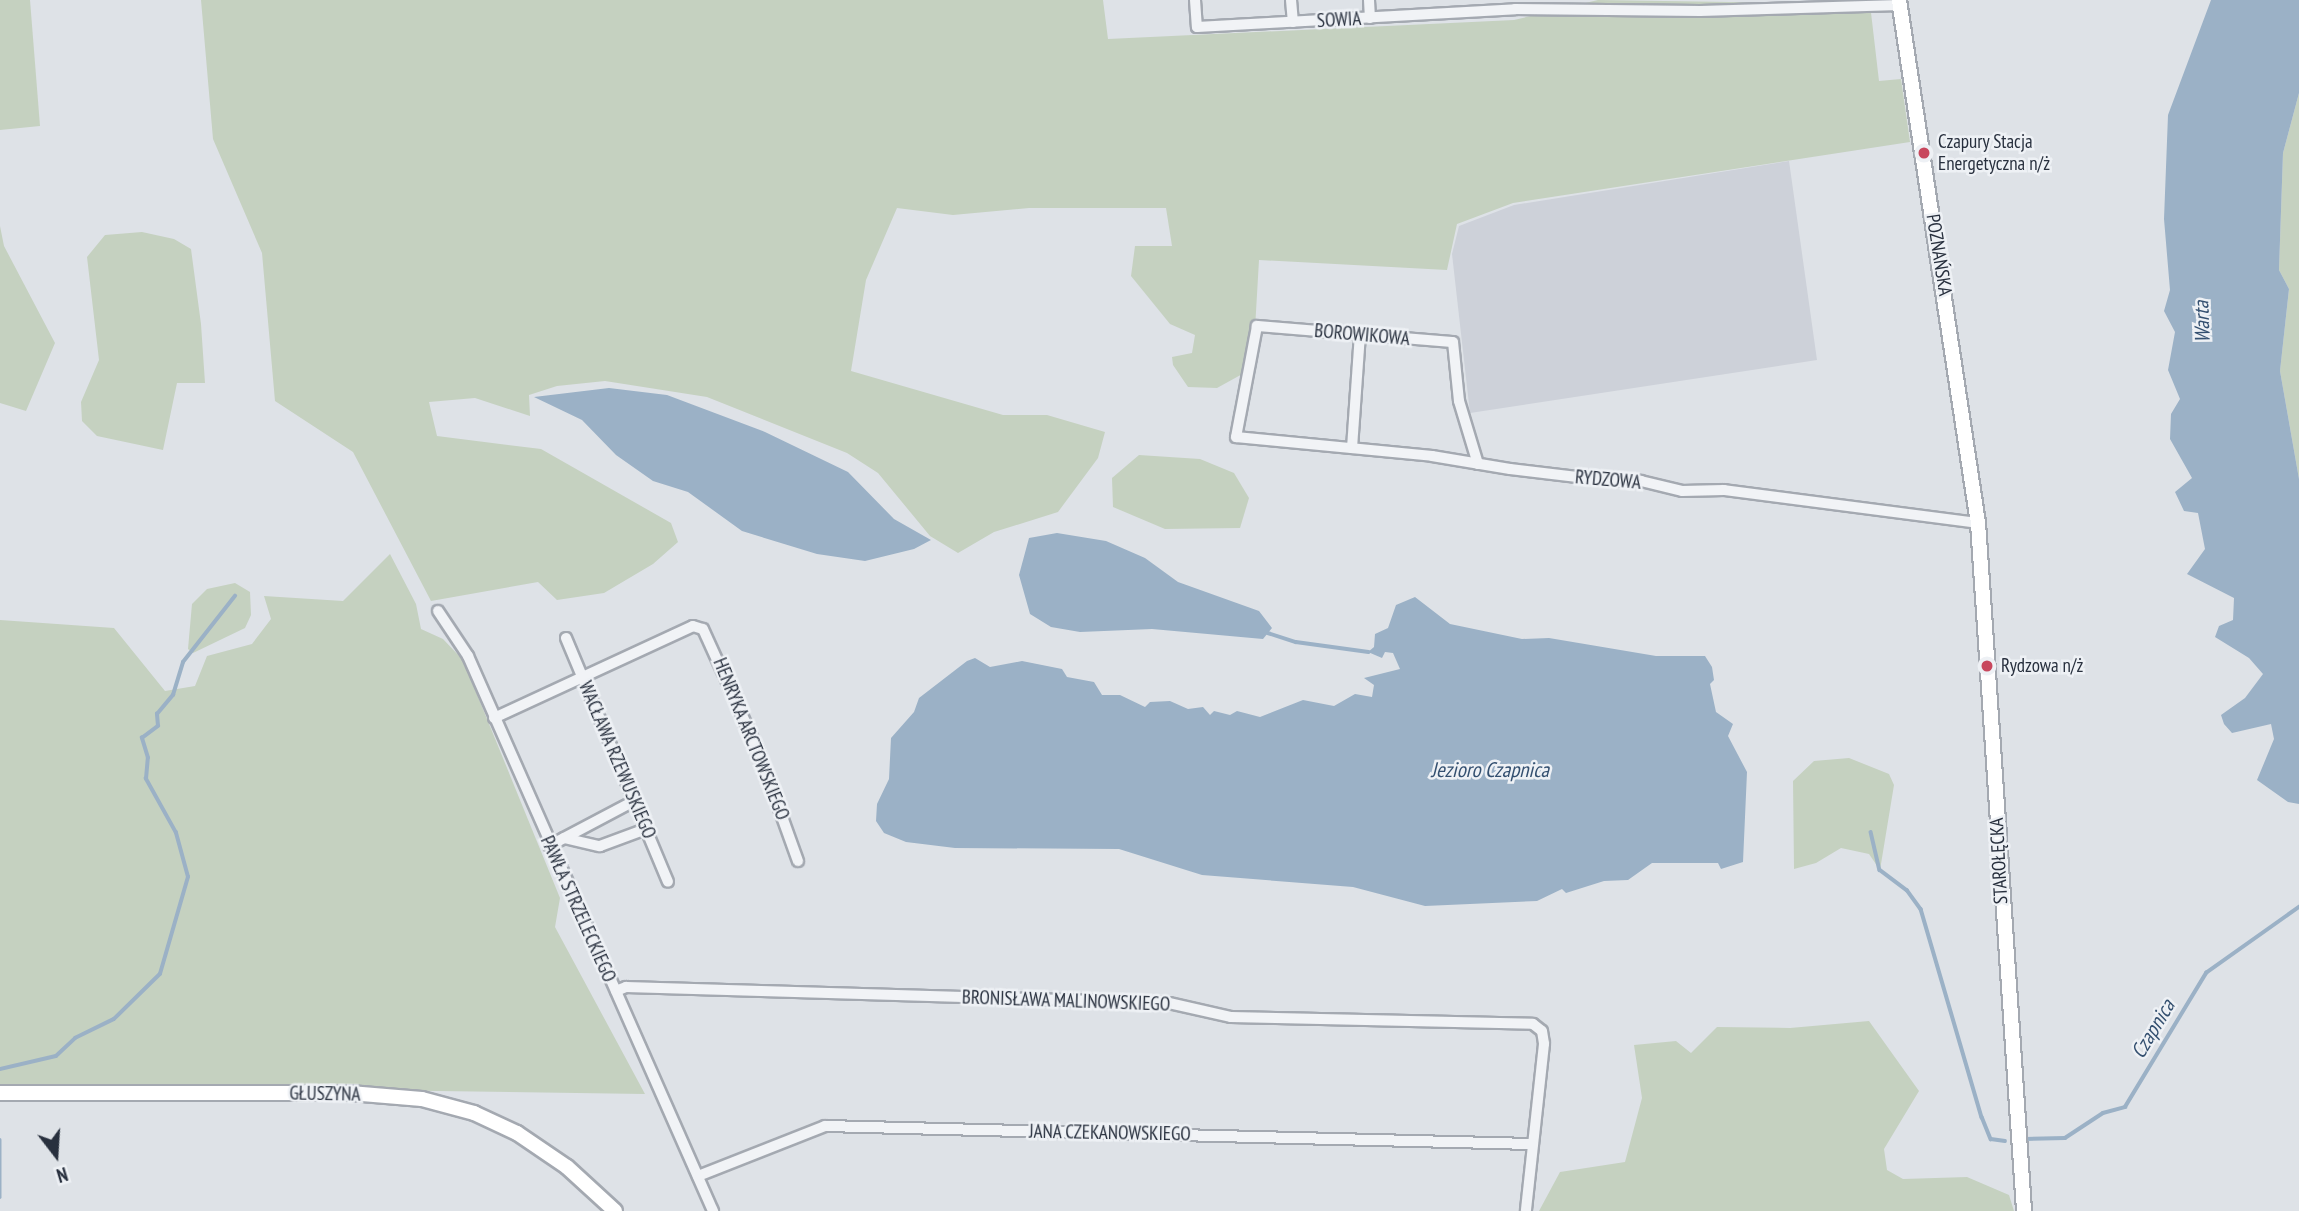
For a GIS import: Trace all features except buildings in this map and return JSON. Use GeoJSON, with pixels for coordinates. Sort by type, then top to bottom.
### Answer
{"type":"FeatureCollection","features":[{"type":"Feature","properties":{"kind":"street","name":"SOWIA"},"geometry":{"type":"LineString","coordinates":[[1195,0],[1197,27],[1444,13],[1900,3]]}},
{"type":"Feature","properties":{"kind":"street"},"geometry":{"type":"LineString","coordinates":[[1291,0],[1293,22]]}},
{"type":"Feature","properties":{"kind":"street"},"geometry":{"type":"LineString","coordinates":[[1369,0],[1370,18]]}},
{"type":"Feature","properties":{"kind":"street"},"geometry":{"type":"LineString","coordinates":[[1444,0],[1444,13]]}},
{"type":"Feature","properties":{"kind":"street","name":"POZNAŃSKA"},"geometry":{"type":"LineString","coordinates":[[1900,3],[1978,517]]}},
{"type":"Feature","properties":{"kind":"street","name":"BOROWIKOWA"},"geometry":{"type":"LineString","coordinates":[[1236,437],[1257,326],[1453,342],[1459,401],[1478,464]]}},
{"type":"Feature","properties":{"kind":"street"},"geometry":{"type":"LineString","coordinates":[[1352,448],[1360,335]]}},
{"type":"Feature","properties":{"kind":"street","name":"RYDZOWA"},"geometry":{"type":"LineString","coordinates":[[1236,437],[1978,517]]}},
{"type":"Feature","properties":{"kind":"street","name":"STAROŁĘCKA"},"geometry":{"type":"LineString","coordinates":[[1978,517],[2024,1211]]}},
{"type":"Feature","properties":{"kind":"street","name":"PAWŁA STRZELECKIEGO"},"geometry":{"type":"LineString","coordinates":[[438,611],[468,656],[549,846],[713,1211]]}},
{"type":"Feature","properties":{"kind":"street","name":"HENRYKA ARCTOWSKIEGO"},"geometry":{"type":"LineString","coordinates":[[583,679],[693,626],[703,629],[710,638],[798,861]]}},
{"type":"Feature","properties":{"kind":"street","name":"WACŁAWA RZEWUSKIEGO"},"geometry":{"type":"LineString","coordinates":[[566,638],[668,882]]}},
{"type":"Feature","properties":{"kind":"street"},"geometry":{"type":"LineString","coordinates":[[494,718],[583,679]]}},
{"type":"Feature","properties":{"kind":"street"},"geometry":{"type":"LineString","coordinates":[[549,846],[634,801]]}},
{"type":"Feature","properties":{"kind":"street"},"geometry":{"type":"LineString","coordinates":[[564,838],[600,846],[646,829]]}},
{"type":"Feature","properties":{"kind":"street","name":"BRONISŁAWA MALINOWSKIEGO"},"geometry":{"type":"LineString","coordinates":[[615,991],[626,987],[1169,1003],[1231,1017],[1533,1024],[1542,1031],[1544,1044],[1526,1211]]}},
{"type":"Feature","properties":{"kind":"street","name":"GŁUSZYNA"},"geometry":{"type":"LineString","coordinates":[[0,1093],[350,1093],[422,1099],[474,1112],[534,1143],[615,1211]]}},
{"type":"Feature","properties":{"kind":"street","name":"JANA CZEKANOWSKIEGO"},"geometry":{"type":"LineString","coordinates":[[698,1177],[825,1126],[1533,1144]]}},
{"type":"Feature","properties":{"kind":"shaded area"},"geometry":{"type":"Polygon","coordinates":[[[1789,161],[1817,360],[1470,413],[1452,254],[1459,226],[1514,205],[1789,161]]]}},
{"type":"Feature","properties":{"kind":"green space"},"geometry":{"type":"Polygon","coordinates":[[[0,0],[30,0],[40,126],[0,130],[0,0]]]}},
{"type":"Feature","properties":{"kind":"green space"},"geometry":{"type":"Polygon","coordinates":[[[201,0],[1103,0],[1108,39],[1514,20],[1598,0],[1870,4],[1879,81],[1901,79],[1910,142],[1513,203],[1457,224],[1447,270],[1259,260],[1255,329],[1246,372],[1217,388],[1188,387],[1173,365],[1172,357],[1192,353],[1195,335],[1170,324],[1131,276],[1135,246],[1172,246],[1166,208],[1029,208],[953,215],[897,208],[866,280],[851,371],[1003,415],[1047,415],[1105,432],[1098,458],[1058,512],[994,532],[958,553],[930,536],[878,473],[847,453],[707,397],[605,381],[557,386],[529,395],[530,416],[475,398],[429,402],[437,436],[541,449],[671,523],[678,542],[653,564],[604,593],[557,600],[538,582],[431,601],[353,452],[275,401],[262,253],[213,139],[201,0]]]}},
{"type":"Feature","properties":{"kind":"green space"},"geometry":{"type":"Polygon","coordinates":[[[2299,93],[2299,479],[2280,371],[2289,289],[2279,270],[2283,153],[2299,93]]]}},
{"type":"Feature","properties":{"kind":"green space"},"geometry":{"type":"Polygon","coordinates":[[[0,226],[4,246],[55,343],[26,411],[0,403],[0,226]]]}},
{"type":"Feature","properties":{"kind":"green space"},"geometry":{"type":"Polygon","coordinates":[[[142,232],[174,239],[191,249],[201,324],[205,383],[177,383],[163,450],[97,436],[82,421],[81,402],[99,360],[87,257],[105,235],[142,232]]]}},
{"type":"Feature","properties":{"kind":"green space"},"geometry":{"type":"Polygon","coordinates":[[[1139,455],[1200,459],[1234,473],[1249,498],[1240,528],[1165,529],[1113,507],[1112,478],[1139,455]]]}},
{"type":"Feature","properties":{"kind":"green space"},"geometry":{"type":"Polygon","coordinates":[[[390,554],[416,604],[421,629],[443,639],[463,660],[560,898],[555,927],[645,1094],[0,1085],[0,620],[114,628],[165,691],[195,686],[207,656],[252,644],[271,619],[264,596],[343,601],[390,554]]]}},
{"type":"Feature","properties":{"kind":"green space"},"geometry":{"type":"Polygon","coordinates":[[[235,583],[250,592],[251,615],[245,628],[193,653],[188,649],[192,604],[207,589],[235,583]]]}},
{"type":"Feature","properties":{"kind":"green space"},"geometry":{"type":"Polygon","coordinates":[[[1849,758],[1889,774],[1894,785],[1880,870],[1869,854],[1841,848],[1816,863],[1794,869],[1793,781],[1814,761],[1849,758]]]}},
{"type":"Feature","properties":{"kind":"green space"},"geometry":{"type":"Polygon","coordinates":[[[1869,1021],[1919,1091],[1884,1149],[1887,1170],[1903,1179],[1967,1177],[2009,1195],[2014,1211],[1539,1211],[1560,1172],[1625,1162],[1642,1098],[1634,1045],[1676,1041],[1691,1053],[1717,1027],[1790,1028],[1869,1021]]]}},
{"type":"Feature","properties":{"kind":"water","name":"Warta"},"geometry":{"type":"Polygon","coordinates":[[[2211,0],[2299,0],[2299,93],[2283,153],[2279,270],[2289,289],[2280,371],[2299,479],[2299,804],[2288,802],[2257,780],[2274,739],[2271,724],[2232,733],[2224,724],[2221,715],[2245,698],[2263,674],[2249,658],[2215,637],[2219,626],[2233,620],[2234,598],[2187,574],[2205,549],[2198,513],[2184,511],[2175,492],[2192,478],[2170,439],[2171,414],[2180,399],[2168,370],[2175,332],[2164,311],[2170,290],[2164,219],[2168,115],[2211,0]]]}},
{"type":"Feature","properties":{"kind":"water"},"geometry":{"type":"Polygon","coordinates":[[[609,388],[667,395],[765,432],[848,472],[894,519],[931,540],[914,549],[865,561],[817,554],[742,531],[688,492],[653,481],[616,455],[582,420],[534,397],[609,388]]]}},
{"type":"Feature","properties":{"kind":"water"},"geometry":{"type":"Polygon","coordinates":[[[1057,533],[1106,541],[1145,558],[1178,582],[1259,611],[1272,628],[1263,639],[1152,629],[1080,632],[1051,627],[1030,614],[1019,575],[1029,538],[1057,533]]]}},
{"type":"Feature","properties":{"kind":"water","name":"Jezioro Czapnica"},"geometry":{"type":"Polygon","coordinates":[[[1415,597],[1450,624],[1522,639],[1549,638],[1656,656],[1705,656],[1712,667],[1714,680],[1710,684],[1716,712],[1733,724],[1728,736],[1747,772],[1743,862],[1721,869],[1718,863],[1652,863],[1628,880],[1604,881],[1566,893],[1562,889],[1537,901],[1425,906],[1353,887],[1202,875],[1119,849],[955,848],[906,842],[884,833],[876,821],[877,804],[889,779],[891,738],[914,712],[919,698],[967,661],[975,658],[990,667],[1022,661],[1062,669],[1067,677],[1094,682],[1102,695],[1120,695],[1145,707],[1150,702],[1170,701],[1188,709],[1203,707],[1210,715],[1214,711],[1230,715],[1237,711],[1260,717],[1303,700],[1334,706],[1355,694],[1372,697],[1374,685],[1364,678],[1400,669],[1393,653],[1385,652],[1382,658],[1368,652],[1374,647],[1375,634],[1388,628],[1396,605],[1415,597]]]}},
{"type":"Feature","properties":{"kind":"waterway"},"geometry":{"type":"LineString","coordinates":[[0,1069],[56,1056],[75,1038],[114,1019],[160,974],[188,877],[176,833],[146,779],[148,758],[142,738],[158,726],[157,714],[173,695],[183,662],[235,596]]}},
{"type":"Feature","properties":{"kind":"waterway"},"geometry":{"type":"LineString","coordinates":[[1268,633],[1296,642],[1368,652]]}},
{"type":"Feature","properties":{"kind":"waterway","name":"Czapnica"},"geometry":{"type":"LineString","coordinates":[[1871,832],[1880,870],[1907,890],[1921,909],[1982,1117],[1991,1139],[2005,1141]]}},
{"type":"Feature","properties":{"kind":"waterway","name":"Czapnica"},"geometry":{"type":"LineString","coordinates":[[2025,1139],[2065,1138],[2103,1113],[2125,1107],[2206,973],[2299,907]]}},
{"type":"Feature","properties":{"kind":"waterway"},"geometry":{"type":"LineString","coordinates":[[0,1140],[0,1197]]}},
{"type":"Feature","properties":{"kind":"place","name":"Czapury Stacja Energetyczna n/ż"},"geometry":{"type":"Point","coordinates":[1924,153]}},
{"type":"Feature","properties":{"kind":"place","name":"Rydzowa n/ż"},"geometry":{"type":"Point","coordinates":[1987,666]}}]}
